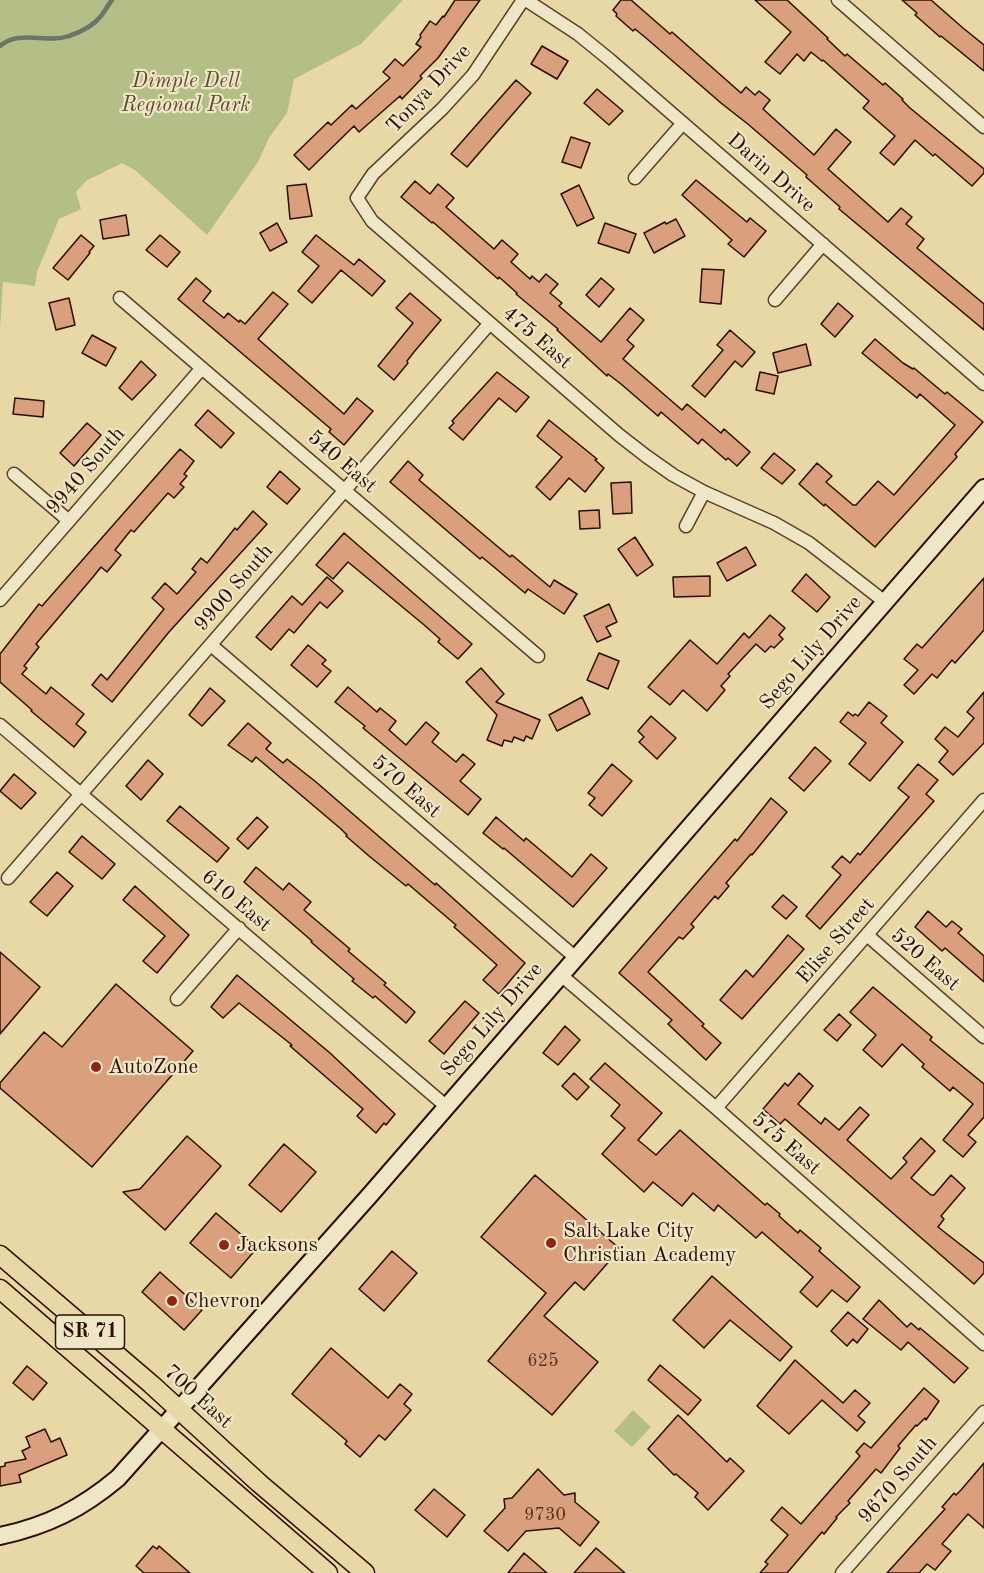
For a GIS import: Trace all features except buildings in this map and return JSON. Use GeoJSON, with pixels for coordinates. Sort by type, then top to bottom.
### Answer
{"type":"FeatureCollection","features":[{"type":"Feature","properties":{"kind":"main road","name":"Sego Lily Drive"},"geometry":{"type":"LineString","coordinates":[[0,1536],[41,1525],[69,1514],[95,1498],[118,1478],[447,1107],[984,488]]}},
{"type":"Feature","properties":{"kind":"main road","name":"700 East"},"geometry":{"type":"LineString","coordinates":[[0,1255],[365,1573]]}},
{"type":"Feature","properties":{"kind":"main road","name":"SR 71"},"geometry":{"type":"LineString","coordinates":[[0,1289],[328,1573]]}},
{"type":"Feature","properties":{"kind":"street","name":"Darin Drive"},"geometry":{"type":"LineString","coordinates":[[524,0],[578,34],[984,384]]}},
{"type":"Feature","properties":{"kind":"street","name":"Tonya Drive"},"geometry":{"type":"LineString","coordinates":[[357,198],[373,174],[442,109],[473,75],[524,0]]}},
{"type":"Feature","properties":{"kind":"street"},"geometry":{"type":"LineString","coordinates":[[838,0],[984,127]]}},
{"type":"Feature","properties":{"kind":"street"},"geometry":{"type":"LineString","coordinates":[[635,178],[683,123]]}},
{"type":"Feature","properties":{"kind":"street","name":"475 East"},"geometry":{"type":"LineString","coordinates":[[357,198],[372,221],[619,435],[673,475],[704,492],[774,523],[809,543],[885,602]]}},
{"type":"Feature","properties":{"kind":"street"},"geometry":{"type":"LineString","coordinates":[[775,300],[823,244]]}},
{"type":"Feature","properties":{"kind":"street","name":"540 East"},"geometry":{"type":"LineString","coordinates":[[120,298],[538,656]]}},
{"type":"Feature","properties":{"kind":"street","name":"9900 South"},"geometry":{"type":"LineString","coordinates":[[8,878],[490,323]]}},
{"type":"Feature","properties":{"kind":"street","name":"9940 South"},"geometry":{"type":"LineString","coordinates":[[0,600],[202,368]]}},
{"type":"Feature","properties":{"kind":"street"},"geometry":{"type":"LineString","coordinates":[[14,474],[69,521]]}},
{"type":"Feature","properties":{"kind":"street"},"geometry":{"type":"LineString","coordinates":[[686,526],[704,492]]}},
{"type":"Feature","properties":{"kind":"street","name":"570 East"},"geometry":{"type":"LineString","coordinates":[[211,645],[576,958]]}},
{"type":"Feature","properties":{"kind":"street","name":"610 East"},"geometry":{"type":"LineString","coordinates":[[0,725],[447,1107]]}},
{"type":"Feature","properties":{"kind":"street","name":"Elise Street"},"geometry":{"type":"LineString","coordinates":[[716,1108],[984,800]]}},
{"type":"Feature","properties":{"kind":"street"},"geometry":{"type":"LineString","coordinates":[[177,999],[239,928]]}},
{"type":"Feature","properties":{"kind":"street","name":"520 East"},"geometry":{"type":"LineString","coordinates":[[867,935],[984,1037]]}},
{"type":"Feature","properties":{"kind":"street","name":"575 East"},"geometry":{"type":"LineString","coordinates":[[561,975],[984,1344]]}},
{"type":"Feature","properties":{"kind":"street","name":"9670 South"},"geometry":{"type":"LineString","coordinates":[[842,1573],[984,1412]]}},
{"type":"Feature","properties":{"kind":"green space","name":"Dimple Dell Regional Park"},"geometry":{"type":"Polygon","coordinates":[[[0,0],[403,0],[361,44],[294,79],[287,113],[269,138],[258,162],[207,235],[135,170],[122,163],[86,181],[76,192],[81,209],[59,219],[37,272],[35,286],[3,282],[0,329],[0,0]]]}},
{"type":"Feature","properties":{"kind":"green space"},"geometry":{"type":"Polygon","coordinates":[[[633,1410],[651,1427],[632,1447],[614,1431],[633,1410]]]}},
{"type":"Feature","properties":{"kind":"waterway"},"geometry":{"type":"LineString","coordinates":[[0,46],[16,38],[52,39],[74,34],[95,22],[112,0]]}},
{"type":"Feature","properties":{"kind":"place","name":"AutoZone"},"geometry":{"type":"Point","coordinates":[96,1067]}},
{"type":"Feature","properties":{"kind":"place","name":"Salt Lake City Christian Academy"},"geometry":{"type":"Point","coordinates":[551,1243]}},
{"type":"Feature","properties":{"kind":"place","name":"Jacksons"},"geometry":{"type":"Point","coordinates":[224,1245]}},
{"type":"Feature","properties":{"kind":"place","name":"Chevron"},"geometry":{"type":"Point","coordinates":[172,1301]}}]}
